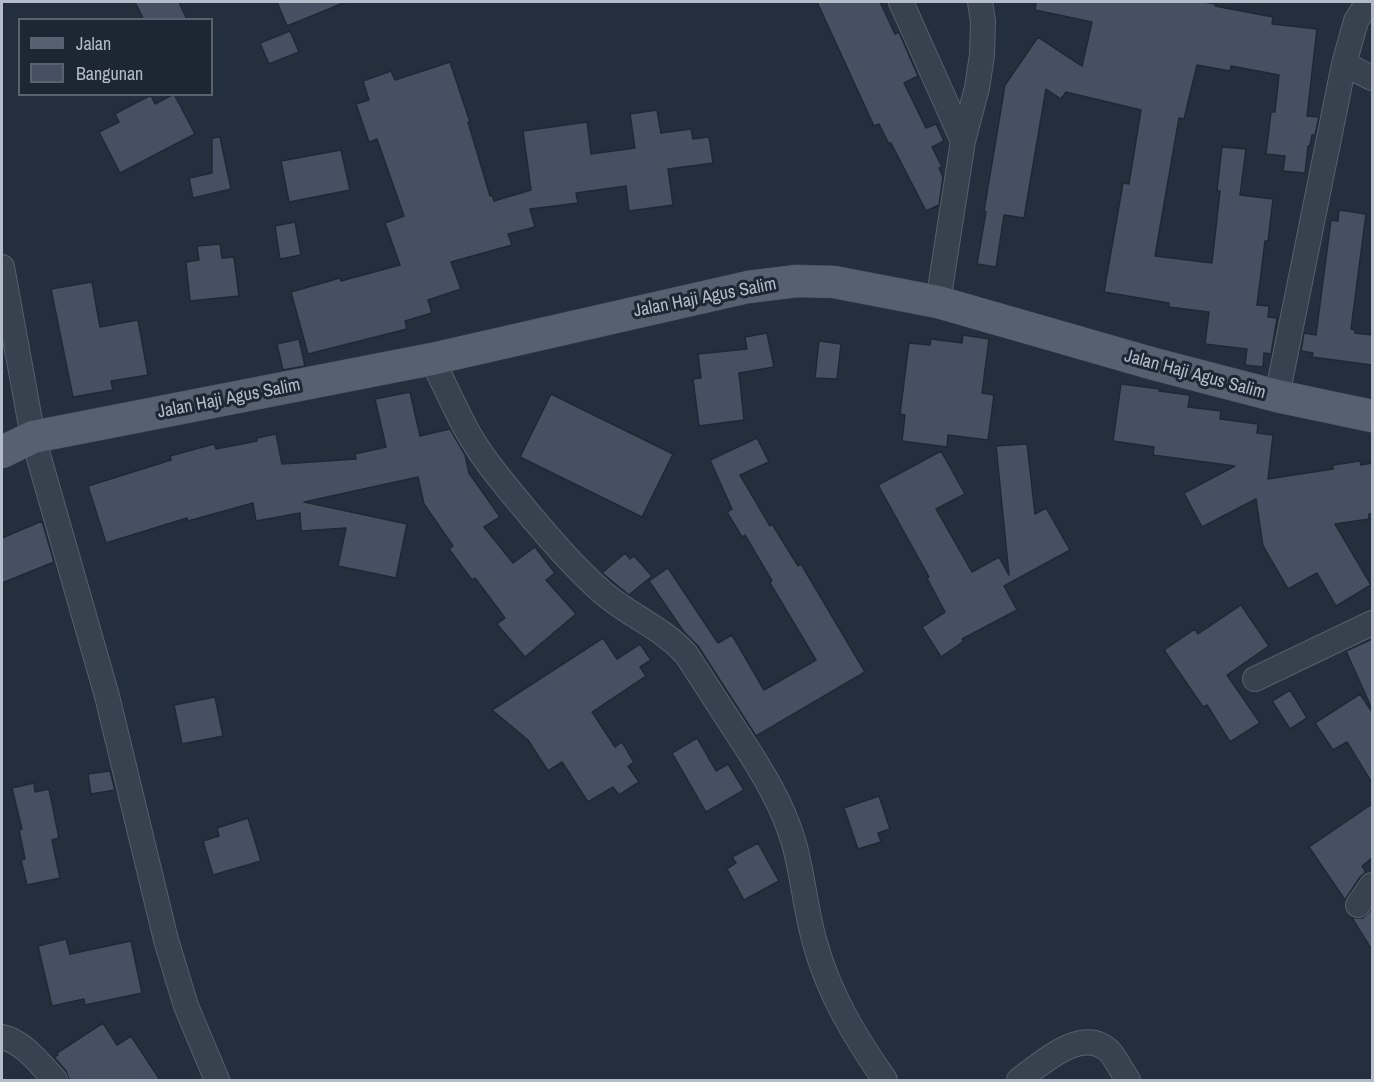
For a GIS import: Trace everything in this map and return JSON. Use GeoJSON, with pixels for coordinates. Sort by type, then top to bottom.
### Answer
{"type":"FeatureCollection","features":[{"type":"Feature","properties":{"kind":"main road","name":"Jalan Haji Agus Salim"},"geometry":{"type":"LineString","coordinates":[[2,452],[33,437],[432,359],[713,295],[797,281],[834,282],[938,302],[1154,364],[1277,396],[1372,416]]}},
{"type":"Feature","properties":{"kind":"street"},"geometry":{"type":"LineString","coordinates":[[901,2],[963,141]]}},
{"type":"Feature","properties":{"kind":"street"},"geometry":{"type":"LineString","coordinates":[[938,302],[963,141],[977,88],[982,55],[980,2]]}},
{"type":"Feature","properties":{"kind":"street"},"geometry":{"type":"LineString","coordinates":[[1277,396],[1344,64],[1356,21],[1368,2]]}},
{"type":"Feature","properties":{"kind":"street"},"geometry":{"type":"LineString","coordinates":[[1344,64],[1372,78]]}},
{"type":"Feature","properties":{"kind":"street"},"geometry":{"type":"LineString","coordinates":[[2,267],[33,437],[107,696],[166,940],[186,1006],[217,1080]]}},
{"type":"Feature","properties":{"kind":"street"},"geometry":{"type":"LineString","coordinates":[[432,359],[467,430],[499,477],[565,556],[602,592],[641,620],[660,630],[686,654],[758,766],[777,800],[793,839],[808,914],[825,974],[846,1020],[885,1080]]}},
{"type":"Feature","properties":{"kind":"street"},"geometry":{"type":"LineString","coordinates":[[1255,679],[1372,623]]}},
{"type":"Feature","properties":{"kind":"street"},"geometry":{"type":"LineString","coordinates":[[1358,905],[1372,885]]}},
{"type":"Feature","properties":{"kind":"street"},"geometry":{"type":"LineString","coordinates":[[2,1037],[11,1039],[37,1060],[55,1080]]}},
{"type":"Feature","properties":{"kind":"street"},"geometry":{"type":"LineString","coordinates":[[1019,1080],[1058,1052],[1086,1042],[1103,1046],[1111,1053],[1128,1080]]}},
{"type":"Feature","properties":{"kind":"building"},"geometry":{"type":"Polygon","coordinates":[[[135,2],[179,2],[186,18],[143,18],[135,2]]]}},
{"type":"Feature","properties":{"kind":"building"},"geometry":{"type":"Polygon","coordinates":[[[277,2],[346,2],[287,26],[277,2]]]}},
{"type":"Feature","properties":{"kind":"building"},"geometry":{"type":"Polygon","coordinates":[[[817,2],[880,2],[895,34],[899,32],[918,76],[904,83],[926,128],[936,124],[944,141],[932,147],[942,167],[939,168],[943,177],[939,205],[926,211],[891,143],[889,144],[879,124],[874,126],[817,2]]]}},
{"type":"Feature","properties":{"kind":"building"},"geometry":{"type":"Polygon","coordinates":[[[1036,2],[1203,2],[1273,17],[1272,24],[1317,29],[1307,116],[1319,117],[1315,135],[1312,135],[1310,146],[1308,146],[1305,173],[1283,171],[1285,156],[1266,154],[1271,112],[1275,112],[1279,75],[1231,66],[1230,71],[1197,65],[1184,119],[1179,118],[1155,256],[1212,263],[1222,147],[1246,149],[1240,195],[1273,199],[1257,305],[1269,306],[1268,317],[1277,318],[1271,354],[1264,353],[1263,367],[1245,365],[1247,349],[1205,344],[1209,312],[1169,307],[1169,303],[1104,292],[1123,183],[1129,184],[1141,110],[1066,92],[1061,99],[1046,89],[1024,218],[1004,215],[996,267],[977,264],[1005,85],[1038,37],[1082,66],[1092,22],[1035,10],[1036,2]]]}},
{"type":"Feature","properties":{"kind":"building"},"geometry":{"type":"Polygon","coordinates":[[[290,31],[299,52],[269,64],[260,43],[290,31]]]}},
{"type":"Feature","properties":{"kind":"building"},"geometry":{"type":"Polygon","coordinates":[[[450,62],[470,122],[468,122],[490,196],[492,195],[494,201],[531,190],[523,131],[587,122],[591,154],[635,148],[630,114],[657,110],[661,133],[691,129],[693,139],[709,137],[713,163],[668,169],[673,205],[629,211],[626,186],[576,193],[578,203],[530,209],[535,227],[508,234],[512,245],[451,262],[461,289],[428,300],[432,313],[405,321],[407,329],[308,354],[291,292],[340,278],[341,281],[400,265],[385,223],[404,216],[377,139],[369,142],[356,104],[369,100],[363,81],[391,71],[395,80],[450,62]]]}},
{"type":"Feature","properties":{"kind":"building"},"geometry":{"type":"Polygon","coordinates":[[[149,96],[151,96],[155,104],[175,96],[195,134],[120,173],[99,132],[119,122],[115,114],[149,96]]]}},
{"type":"Feature","properties":{"kind":"building"},"geometry":{"type":"Polygon","coordinates":[[[220,137],[231,189],[193,198],[189,178],[212,173],[212,138],[220,137]]]}},
{"type":"Feature","properties":{"kind":"building"},"geometry":{"type":"Polygon","coordinates":[[[341,150],[350,190],[289,202],[281,161],[341,150]]]}},
{"type":"Feature","properties":{"kind":"building"},"geometry":{"type":"Polygon","coordinates":[[[1339,210],[1366,214],[1351,329],[1355,330],[1355,333],[1372,335],[1372,365],[1312,357],[1313,353],[1301,351],[1304,333],[1316,335],[1331,220],[1338,221],[1339,210]]]}},
{"type":"Feature","properties":{"kind":"building"},"geometry":{"type":"Polygon","coordinates":[[[295,222],[301,255],[280,259],[275,226],[295,222]]]}},
{"type":"Feature","properties":{"kind":"building"},"geometry":{"type":"Polygon","coordinates":[[[220,244],[222,258],[234,257],[239,296],[190,301],[186,262],[199,260],[197,246],[220,244]]]}},
{"type":"Feature","properties":{"kind":"building"},"geometry":{"type":"Polygon","coordinates":[[[92,282],[100,327],[138,320],[148,375],[111,381],[113,390],[73,397],[51,289],[92,282]]]}},
{"type":"Feature","properties":{"kind":"building"},"geometry":{"type":"Polygon","coordinates":[[[767,333],[774,367],[739,373],[744,420],[699,426],[693,379],[701,378],[698,354],[747,349],[745,337],[767,333]]]}},
{"type":"Feature","properties":{"kind":"building"},"geometry":{"type":"Polygon","coordinates":[[[963,335],[989,339],[982,393],[994,395],[988,440],[948,435],[947,447],[902,441],[905,415],[900,414],[909,343],[930,345],[931,339],[962,343],[963,335]]]}},
{"type":"Feature","properties":{"kind":"building"},"geometry":{"type":"Polygon","coordinates":[[[299,339],[305,366],[283,370],[277,344],[299,339]]]}},
{"type":"Feature","properties":{"kind":"building"},"geometry":{"type":"Polygon","coordinates":[[[819,341],[841,344],[837,379],[815,378],[819,341]]]}},
{"type":"Feature","properties":{"kind":"building"},"geometry":{"type":"Polygon","coordinates":[[[1121,384],[1190,395],[1188,407],[1221,411],[1220,419],[1258,424],[1257,433],[1273,435],[1268,479],[1333,469],[1333,465],[1360,461],[1361,465],[1372,463],[1372,514],[1369,514],[1369,519],[1335,524],[1371,585],[1336,606],[1317,573],[1288,589],[1263,546],[1256,499],[1202,527],[1184,493],[1235,466],[1153,455],[1154,447],[1113,441],[1121,384]]]}},
{"type":"Feature","properties":{"kind":"building"},"geometry":{"type":"Polygon","coordinates":[[[410,392],[420,436],[450,429],[465,455],[469,473],[500,517],[484,527],[513,563],[535,547],[555,573],[546,580],[576,614],[525,657],[497,624],[505,618],[475,578],[472,580],[449,549],[453,546],[424,504],[418,477],[304,502],[407,524],[396,578],[338,566],[346,528],[301,531],[300,513],[256,521],[253,503],[188,521],[187,518],[106,543],[88,486],[171,460],[170,456],[214,444],[216,449],[257,441],[257,438],[276,434],[282,464],[356,459],[355,454],[386,447],[375,399],[410,392]]]}},
{"type":"Feature","properties":{"kind":"building"},"geometry":{"type":"Polygon","coordinates":[[[551,394],[673,454],[642,517],[520,457],[551,394]]]}},
{"type":"Feature","properties":{"kind":"building"},"geometry":{"type":"Polygon","coordinates":[[[757,438],[769,462],[740,475],[770,526],[772,524],[798,566],[801,564],[865,672],[756,736],[698,646],[684,632],[649,581],[668,568],[718,643],[732,635],[764,690],[816,660],[770,583],[772,581],[745,535],[742,537],[727,512],[732,509],[710,460],[757,438]]]}},
{"type":"Feature","properties":{"kind":"building"},"geometry":{"type":"Polygon","coordinates":[[[1027,444],[1035,514],[1046,508],[1070,550],[1004,586],[1017,610],[962,639],[964,641],[941,657],[922,627],[945,612],[927,578],[929,577],[878,485],[941,451],[965,494],[936,509],[972,572],[999,557],[1009,575],[996,446],[1027,444]]]}},
{"type":"Feature","properties":{"kind":"building"},"geometry":{"type":"Polygon","coordinates":[[[42,521],[54,562],[2,583],[2,538],[42,521]]]}},
{"type":"Feature","properties":{"kind":"building"},"geometry":{"type":"Polygon","coordinates":[[[625,553],[630,559],[634,556],[652,576],[629,595],[602,573],[625,553]]]}},
{"type":"Feature","properties":{"kind":"building"},"geometry":{"type":"Polygon","coordinates":[[[1241,605],[1269,646],[1227,675],[1260,723],[1230,742],[1207,705],[1203,707],[1164,650],[1195,629],[1198,634],[1241,605]]]}},
{"type":"Feature","properties":{"kind":"building"},"geometry":{"type":"Polygon","coordinates":[[[603,638],[617,659],[640,644],[651,660],[640,667],[646,676],[592,712],[615,747],[622,742],[634,762],[628,766],[639,782],[619,795],[613,787],[588,802],[562,762],[548,771],[528,740],[492,710],[603,638]]]}},
{"type":"Feature","properties":{"kind":"building"},"geometry":{"type":"Polygon","coordinates":[[[1372,639],[1372,709],[1346,651],[1372,639]]]}},
{"type":"Feature","properties":{"kind":"building"},"geometry":{"type":"Polygon","coordinates":[[[1290,690],[1307,718],[1290,729],[1272,701],[1290,690]]]}},
{"type":"Feature","properties":{"kind":"building"},"geometry":{"type":"Polygon","coordinates":[[[1360,694],[1372,712],[1372,783],[1347,742],[1333,750],[1315,723],[1360,694]]]}},
{"type":"Feature","properties":{"kind":"building"},"geometry":{"type":"Polygon","coordinates":[[[215,697],[223,736],[182,744],[174,705],[215,697]]]}},
{"type":"Feature","properties":{"kind":"building"},"geometry":{"type":"Polygon","coordinates":[[[697,738],[716,771],[728,764],[744,790],[706,812],[672,753],[697,738]]]}},
{"type":"Feature","properties":{"kind":"building"},"geometry":{"type":"Polygon","coordinates":[[[110,771],[115,790],[91,794],[88,774],[110,771]]]}},
{"type":"Feature","properties":{"kind":"building"},"geometry":{"type":"Polygon","coordinates":[[[34,783],[35,792],[49,789],[59,838],[52,840],[60,878],[27,885],[21,860],[25,859],[19,830],[22,829],[12,788],[34,783]]]}},
{"type":"Feature","properties":{"kind":"building"},"geometry":{"type":"Polygon","coordinates":[[[879,796],[890,829],[878,833],[881,842],[858,849],[844,808],[879,796]]]}},
{"type":"Feature","properties":{"kind":"building"},"geometry":{"type":"Polygon","coordinates":[[[1372,804],[1372,858],[1362,866],[1366,872],[1360,877],[1345,900],[1309,847],[1372,804]]]}},
{"type":"Feature","properties":{"kind":"building"},"geometry":{"type":"Polygon","coordinates":[[[248,818],[261,861],[213,875],[203,841],[219,836],[217,828],[248,818]]]}},
{"type":"Feature","properties":{"kind":"building"},"geometry":{"type":"Polygon","coordinates":[[[758,843],[779,881],[744,900],[727,869],[736,863],[732,857],[758,843]]]}},
{"type":"Feature","properties":{"kind":"building"},"geometry":{"type":"Polygon","coordinates":[[[1372,909],[1372,950],[1352,918],[1363,918],[1372,909]]]}},
{"type":"Feature","properties":{"kind":"building"},"geometry":{"type":"Polygon","coordinates":[[[66,939],[70,954],[131,941],[142,993],[85,1005],[84,999],[52,1006],[38,946],[66,939]]]}},
{"type":"Feature","properties":{"kind":"building"},"geometry":{"type":"Polygon","coordinates":[[[103,1023],[117,1045],[131,1036],[160,1080],[69,1080],[66,1071],[54,1057],[103,1023]]]}}]}
